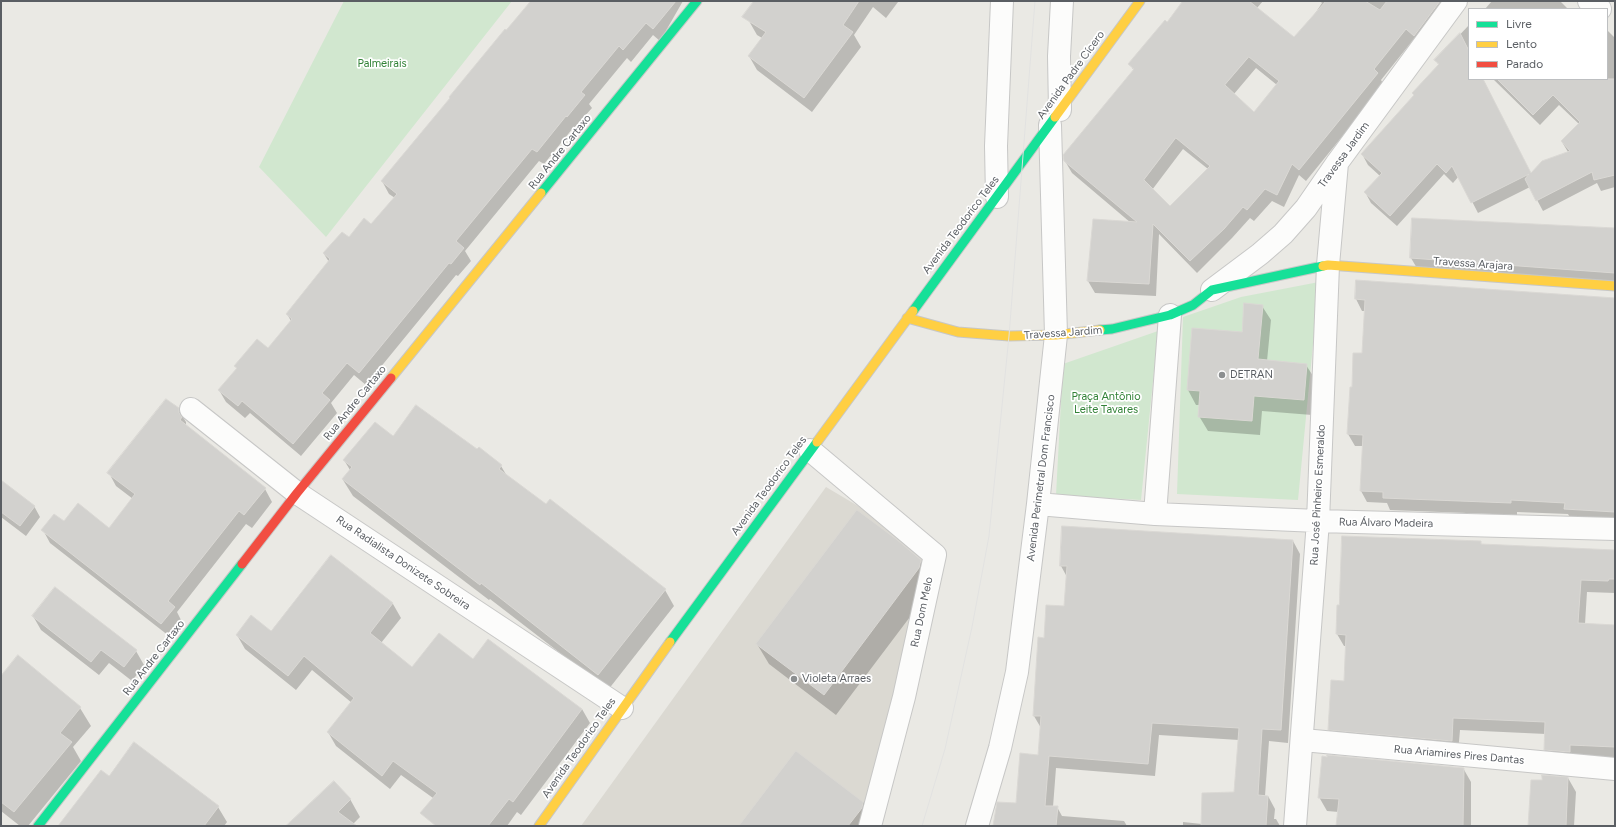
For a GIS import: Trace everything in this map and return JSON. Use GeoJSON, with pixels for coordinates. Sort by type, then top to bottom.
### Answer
{"type":"FeatureCollection","features":[{"type":"Feature","properties":{"kind":"street","name":"Rua Andre Cartaxo"},"geometry":{"type":"LineString","coordinates":[[38,826],[297,493],[619,99],[697,1]]}},
{"type":"Feature","properties":{"kind":"street"},"geometry":{"type":"LineString","coordinates":[[997,197],[996,146],[1002,1]]}},
{"type":"Feature","properties":{"kind":"street","name":"Avenida Perimetral Dom Francisco"},"geometry":{"type":"LineString","coordinates":[[977,826],[1000,748],[1017,672],[1038,504],[1056,335],[1055,118],[1062,1]]}},
{"type":"Feature","properties":{"kind":"street","name":"Avenida Padre Cícero"},"geometry":{"type":"LineString","coordinates":[[1022,163],[1140,1]]}},
{"type":"Feature","properties":{"kind":"street","name":"Travessa Jardim"},"geometry":{"type":"LineString","coordinates":[[907,318],[958,332],[1009,336],[1056,335],[1112,329],[1170,315],[1193,305],[1260,254],[1283,234],[1306,208],[1337,163],[1456,1]]}},
{"type":"Feature","properties":{"kind":"street"},"geometry":{"type":"LineString","coordinates":[[1589,1],[1599,8]]}},
{"type":"Feature","properties":{"kind":"street","name":"Avenida Teodorico Teles"},"geometry":{"type":"LineString","coordinates":[[539,826],[622,708],[1022,163]]}},
{"type":"Feature","properties":{"kind":"street","name":"Rua José Pinheiro Esmeraldo"},"geometry":{"type":"LineString","coordinates":[[1295,826],[1303,740],[1318,521],[1328,265],[1337,163]]}},
{"type":"Feature","properties":{"kind":"street","name":"Travessa Jardim"},"geometry":{"type":"LineString","coordinates":[[1212,290],[1328,265]]}},
{"type":"Feature","properties":{"kind":"street","name":"Travessa Arajara"},"geometry":{"type":"LineString","coordinates":[[1328,265],[1615,286]]}},
{"type":"Feature","properties":{"kind":"street"},"geometry":{"type":"LineString","coordinates":[[1155,514],[1170,315]]}},
{"type":"Feature","properties":{"kind":"street","name":"Rua Radialista Donizete Sobreira"},"geometry":{"type":"LineString","coordinates":[[191,409],[297,493],[622,708]]}},
{"type":"Feature","properties":{"kind":"street","name":"Rua Dom Melo"},"geometry":{"type":"LineString","coordinates":[[810,450],[935,554],[904,697],[870,826]]}},
{"type":"Feature","properties":{"kind":"street","name":"Rua Álvaro Madeira"},"geometry":{"type":"LineString","coordinates":[[1038,504],[1155,514],[1318,521],[1615,528]]}},
{"type":"Feature","properties":{"kind":"street","name":"Rua Ariamires Pires Dantas"},"geometry":{"type":"LineString","coordinates":[[1303,740],[1615,769]]}},
{"type":"Feature","properties":{"kind":"shaded area","name":"Violeta Arraes"},"geometry":{"type":"Polygon","coordinates":[[[826,487],[934,551],[865,826],[581,826],[826,487]]]}},
{"type":"Feature","properties":{"kind":"green space","name":"Palmeirais"},"geometry":{"type":"Polygon","coordinates":[[[344,1],[512,1],[326,237],[259,167],[344,1]]]}},
{"type":"Feature","properties":{"kind":"green space"},"geometry":{"type":"Polygon","coordinates":[[[1319,282],[1298,500],[1177,494],[1183,317],[1241,297],[1319,282]]]}},
{"type":"Feature","properties":{"kind":"green space","name":"Praça Antônio Leite Tavares"},"geometry":{"type":"Polygon","coordinates":[[[1158,331],[1141,500],[1056,495],[1063,364],[1158,331]]]}},
{"type":"Feature","properties":{"kind":"building"},"geometry":{"type":"Polygon","coordinates":[[[531,1],[676,1],[653,29],[646,23],[623,50],[619,46],[581,92],[585,95],[567,117],[566,116],[537,152],[532,149],[456,241],[464,248],[451,264],[449,263],[359,373],[347,363],[322,393],[330,400],[293,444],[242,401],[238,406],[218,390],[237,368],[234,366],[257,339],[268,348],[292,319],[286,314],[330,259],[323,253],[342,232],[349,237],[364,218],[371,224],[397,194],[381,181],[505,29],[506,30],[531,1]]]}},
{"type":"Feature","properties":{"kind":"building"},"geometry":{"type":"Polygon","coordinates":[[[754,1],[859,1],[843,25],[853,32],[804,98],[748,56],[766,32],[742,17],[754,1]]]}},
{"type":"Feature","properties":{"kind":"building"},"geometry":{"type":"Polygon","coordinates":[[[1183,1],[1249,1],[1294,37],[1326,1],[1365,1],[1380,10],[1387,1],[1440,1],[1414,36],[1406,29],[1374,69],[1378,73],[1299,170],[1292,164],[1277,195],[1265,189],[1247,210],[1243,207],[1224,229],[1190,261],[1153,224],[1149,284],[1087,281],[1093,219],[1137,222],[1064,161],[1063,155],[1134,69],[1128,64],[1165,20],[1167,22],[1183,1]],[[1249,57],[1225,85],[1254,112],[1279,81],[1249,57]],[[1176,138],[1144,180],[1170,206],[1210,166],[1176,138]]]}},
{"type":"Feature","properties":{"kind":"building"},"geometry":{"type":"Polygon","coordinates":[[[1460,33],[1468,49],[1468,80],[1484,80],[1531,173],[1542,161],[1570,151],[1561,141],[1580,122],[1553,95],[1533,115],[1498,80],[1615,79],[1615,175],[1594,180],[1592,172],[1536,201],[1525,179],[1529,174],[1471,203],[1452,166],[1446,173],[1437,164],[1390,216],[1364,192],[1382,173],[1361,154],[1414,95],[1412,93],[1439,64],[1434,60],[1460,33]]]}},
{"type":"Feature","properties":{"kind":"building"},"geometry":{"type":"Polygon","coordinates":[[[1412,218],[1615,228],[1615,273],[1410,258],[1412,218]]]}},
{"type":"Feature","properties":{"kind":"building"},"geometry":{"type":"Polygon","coordinates":[[[1356,280],[1615,298],[1615,512],[1564,509],[1565,503],[1511,500],[1511,503],[1383,498],[1383,492],[1360,491],[1363,435],[1347,434],[1350,387],[1352,387],[1353,353],[1362,353],[1365,300],[1355,299],[1356,280]]]}},
{"type":"Feature","properties":{"kind":"building","name":"DETRAN"},"geometry":{"type":"Polygon","coordinates":[[[1244,303],[1263,305],[1258,359],[1307,364],[1304,400],[1254,396],[1252,421],[1198,417],[1200,391],[1187,390],[1192,328],[1242,332],[1244,303]]]}},
{"type":"Feature","properties":{"kind":"building"},"geometry":{"type":"Polygon","coordinates":[[[166,399],[179,408],[179,413],[182,417],[180,420],[266,488],[244,515],[239,511],[168,601],[175,607],[161,624],[41,530],[54,514],[64,521],[78,503],[109,528],[135,494],[107,473],[166,399]]]}},
{"type":"Feature","properties":{"kind":"building"},"geometry":{"type":"Polygon","coordinates":[[[416,405],[477,449],[479,447],[502,465],[499,469],[546,504],[550,499],[666,589],[598,675],[481,583],[480,585],[342,479],[352,467],[343,460],[375,422],[393,436],[416,405]]]}},
{"type":"Feature","properties":{"kind":"building"},"geometry":{"type":"Polygon","coordinates":[[[1,480],[35,506],[20,526],[1,512],[1,480]]]}},
{"type":"Feature","properties":{"kind":"building"},"geometry":{"type":"Polygon","coordinates":[[[857,510],[921,560],[919,568],[824,695],[756,644],[857,510]]]}},
{"type":"Feature","properties":{"kind":"building"},"geometry":{"type":"Polygon","coordinates":[[[1062,526],[1293,540],[1281,730],[1262,729],[1258,795],[1268,796],[1266,826],[1201,826],[1202,793],[1234,792],[1239,728],[1152,723],[1148,764],[1049,756],[1045,806],[1058,806],[1056,826],[993,826],[997,802],[1016,803],[1020,753],[1038,755],[1041,716],[1033,716],[1038,637],[1044,638],[1046,605],[1064,606],[1067,566],[1060,566],[1062,526]]]}},
{"type":"Feature","properties":{"kind":"building"},"geometry":{"type":"Polygon","coordinates":[[[1342,536],[1481,541],[1481,544],[1615,550],[1615,579],[1609,579],[1608,581],[1581,580],[1578,623],[1615,625],[1615,747],[1570,745],[1570,752],[1544,750],[1545,722],[1453,718],[1452,741],[1328,730],[1331,680],[1344,681],[1346,635],[1336,634],[1337,605],[1339,605],[1342,536]]]}},
{"type":"Feature","properties":{"kind":"building"},"geometry":{"type":"Polygon","coordinates":[[[331,555],[393,603],[370,633],[412,667],[439,633],[473,659],[488,639],[582,709],[513,802],[509,799],[488,826],[436,826],[420,813],[437,793],[393,761],[382,776],[327,732],[354,698],[304,656],[288,676],[236,635],[251,615],[271,631],[331,555]]]}},
{"type":"Feature","properties":{"kind":"building"},"geometry":{"type":"Polygon","coordinates":[[[55,587],[137,650],[124,667],[101,650],[91,662],[32,616],[55,587]]]}},
{"type":"Feature","properties":{"kind":"building"},"geometry":{"type":"Polygon","coordinates":[[[18,655],[81,707],[60,733],[72,742],[14,812],[1,802],[1,676],[18,655]]]}},
{"type":"Feature","properties":{"kind":"building"},"geometry":{"type":"Polygon","coordinates":[[[134,742],[219,806],[204,826],[58,826],[101,770],[109,776],[134,742]]]}},
{"type":"Feature","properties":{"kind":"building"},"geometry":{"type":"Polygon","coordinates":[[[796,751],[863,802],[862,808],[848,826],[739,826],[796,751]]]}},
{"type":"Feature","properties":{"kind":"building"},"geometry":{"type":"Polygon","coordinates":[[[1327,755],[1464,768],[1463,826],[1336,826],[1339,799],[1318,798],[1322,756],[1327,757],[1327,755]]]}},
{"type":"Feature","properties":{"kind":"building"},"geometry":{"type":"Polygon","coordinates":[[[1542,775],[1568,777],[1566,826],[1528,826],[1531,780],[1542,780],[1542,775]]]}},
{"type":"Feature","properties":{"kind":"building"},"geometry":{"type":"Polygon","coordinates":[[[334,781],[351,799],[338,812],[357,826],[286,826],[334,781]]]}},
{"type":"Feature","properties":{"kind":"tram line"},"geometry":{"type":"LineString","coordinates":[[922,826],[945,749],[972,627],[989,536],[1009,336],[1035,1]]}},
{"type":"Feature","properties":{"kind":"traffic: fast"},"geometry":{"type":"LineString","coordinates":[[541,193],[697,1]]}},
{"type":"Feature","properties":{"kind":"traffic: fast"},"geometry":{"type":"LineString","coordinates":[[913,311],[1055,117]]}},
{"type":"Feature","properties":{"kind":"traffic: fast"},"geometry":{"type":"LineString","coordinates":[[1100,330],[1112,329],[1170,315],[1193,305],[1212,290],[1323,266]]}},
{"type":"Feature","properties":{"kind":"traffic: fast"},"geometry":{"type":"LineString","coordinates":[[670,642],[817,442]]}},
{"type":"Feature","properties":{"kind":"traffic: fast"},"geometry":{"type":"LineString","coordinates":[[38,826],[242,564]]}},
{"type":"Feature","properties":{"kind":"traffic: slow"},"geometry":{"type":"LineString","coordinates":[[1055,117],[1140,1]]}},
{"type":"Feature","properties":{"kind":"traffic: slow"},"geometry":{"type":"LineString","coordinates":[[391,378],[541,193]]}},
{"type":"Feature","properties":{"kind":"traffic: slow"},"geometry":{"type":"LineString","coordinates":[[1323,266],[1328,265],[1615,286]]}},
{"type":"Feature","properties":{"kind":"traffic: slow"},"geometry":{"type":"LineString","coordinates":[[817,442],[913,311]]}},
{"type":"Feature","properties":{"kind":"traffic: slow"},"geometry":{"type":"LineString","coordinates":[[907,318],[958,332],[1009,336],[1056,335],[1100,330]]}},
{"type":"Feature","properties":{"kind":"traffic: slow"},"geometry":{"type":"LineString","coordinates":[[539,826],[670,642]]}},
{"type":"Feature","properties":{"kind":"traffic: jam"},"geometry":{"type":"LineString","coordinates":[[242,564],[297,493],[391,378]]}},
{"type":"Feature","properties":{"kind":"place","name":"DETRAN"},"geometry":{"type":"Point","coordinates":[1222,375]}},
{"type":"Feature","properties":{"kind":"place","name":"Violeta Arraes"},"geometry":{"type":"Point","coordinates":[794,679]}}]}
